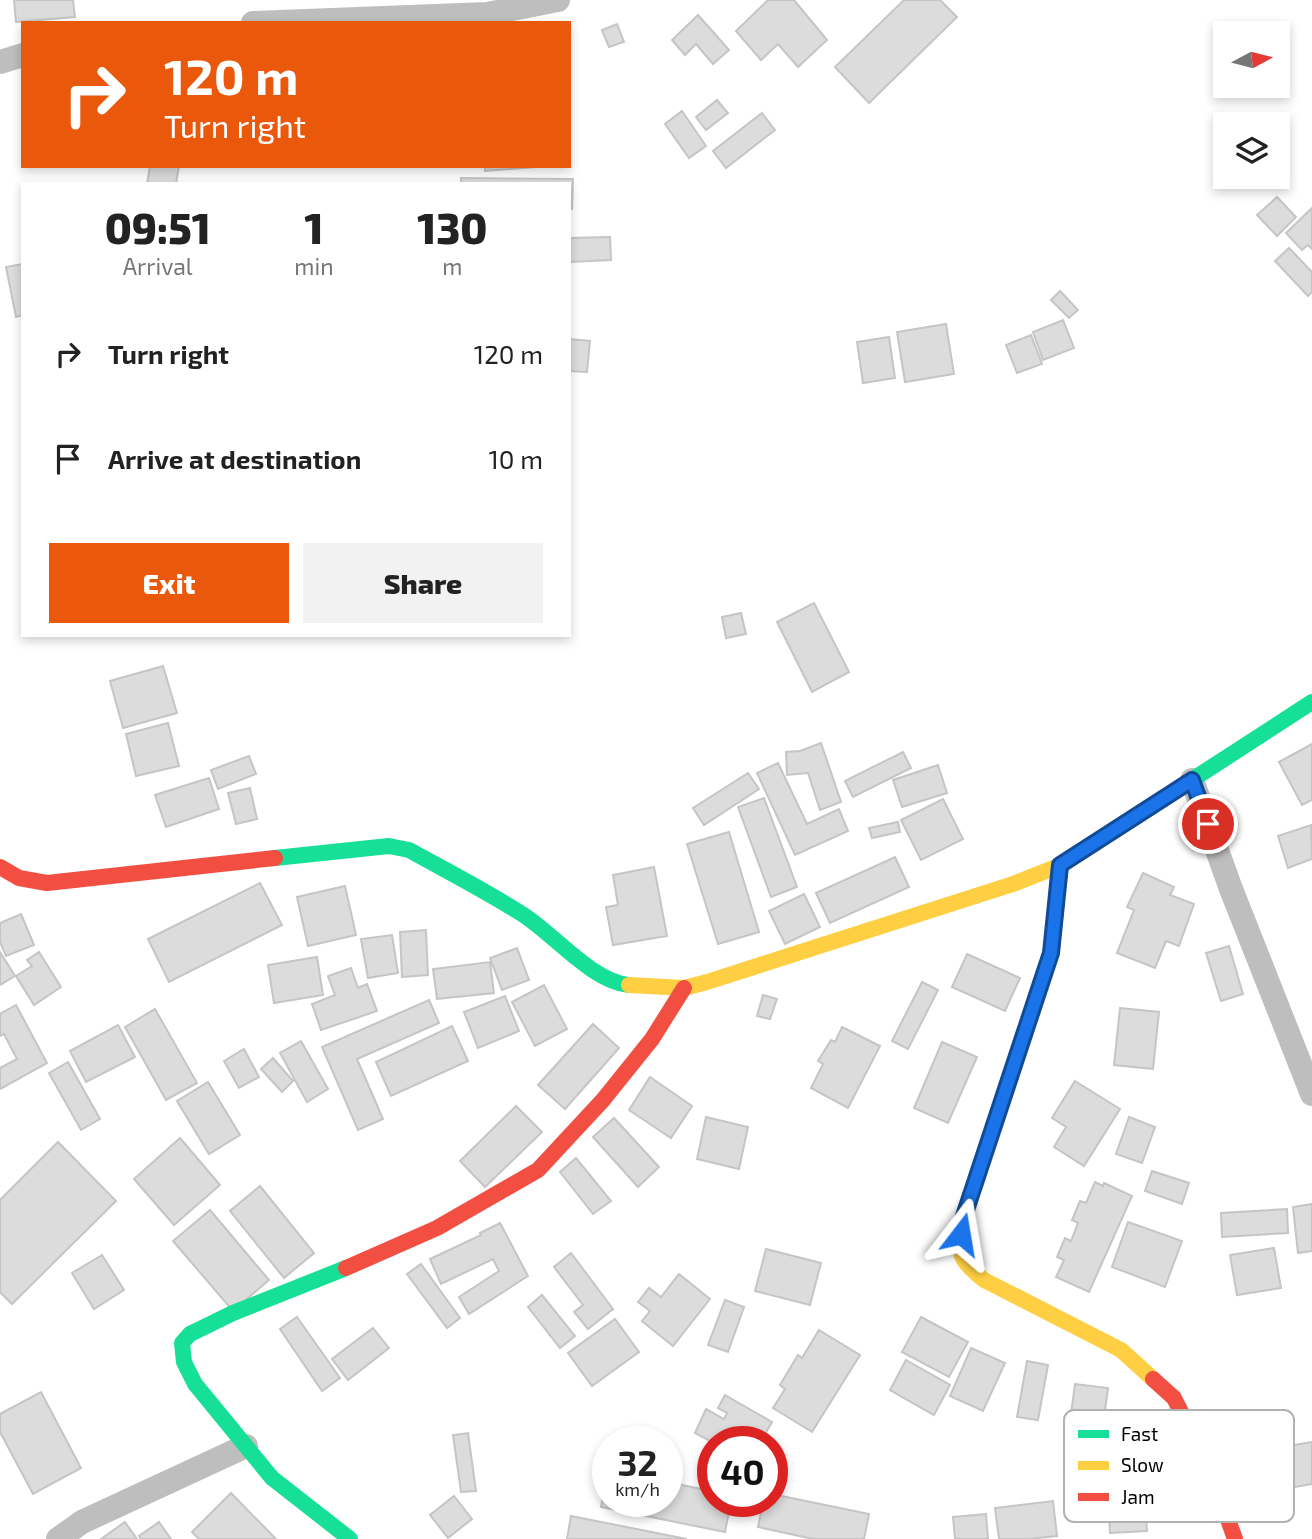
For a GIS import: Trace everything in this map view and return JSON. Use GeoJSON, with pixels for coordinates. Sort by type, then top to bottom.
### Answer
{"type":"FeatureCollection","features":[{"type":"Feature","properties":{"kind":"street"},"geometry":{"type":"LineString","coordinates":[[305,21],[487,14],[558,0]]}},
{"type":"Feature","properties":{"kind":"street"},"geometry":{"type":"LineString","coordinates":[[0,62],[21,56]]}},
{"type":"Feature","properties":{"kind":"street"},"geometry":{"type":"LineString","coordinates":[[0,867],[19,878],[47,883],[390,846],[410,850],[523,915],[598,973],[622,984],[684,988],[1013,884],[1060,865],[1312,702]]}},
{"type":"Feature","properties":{"kind":"street"},"geometry":{"type":"LineString","coordinates":[[1192,780],[1231,889],[1312,1094]]}},
{"type":"Feature","properties":{"kind":"street"},"geometry":{"type":"LineString","coordinates":[[1060,865],[1051,953],[963,1219],[958,1248],[969,1266],[984,1280],[1121,1350],[1174,1398],[1180,1410]]}},
{"type":"Feature","properties":{"kind":"street"},"geometry":{"type":"LineString","coordinates":[[350,1539],[272,1478],[195,1384],[184,1362],[183,1343],[190,1334],[233,1313],[310,1284],[438,1228],[538,1170],[603,1100],[652,1040],[684,988]]}},
{"type":"Feature","properties":{"kind":"street"},"geometry":{"type":"LineString","coordinates":[[58,1539],[82,1522],[246,1446]]}},
{"type":"Feature","properties":{"kind":"street"},"geometry":{"type":"LineString","coordinates":[[1229,1522],[1235,1539]]}},
{"type":"Feature","properties":{"kind":"building"},"geometry":{"type":"Polygon","coordinates":[[[14,0],[73,0],[75,17],[16,22],[14,0]]]}},
{"type":"Feature","properties":{"kind":"building"},"geometry":{"type":"Polygon","coordinates":[[[768,0],[794,0],[827,40],[798,67],[778,44],[761,60],[736,31],[768,0]]]}},
{"type":"Feature","properties":{"kind":"building"},"geometry":{"type":"Polygon","coordinates":[[[904,0],[940,0],[957,17],[869,103],[835,67],[904,0]]]}},
{"type":"Feature","properties":{"kind":"building"},"geometry":{"type":"Polygon","coordinates":[[[698,15],[729,50],[713,64],[696,44],[685,55],[672,40],[698,15]]]}},
{"type":"Feature","properties":{"kind":"building"},"geometry":{"type":"Polygon","coordinates":[[[617,24],[624,42],[609,47],[602,30],[617,24]]]}},
{"type":"Feature","properties":{"kind":"building"},"geometry":{"type":"Polygon","coordinates":[[[717,100],[728,113],[706,130],[696,117],[717,100]]]}},
{"type":"Feature","properties":{"kind":"building"},"geometry":{"type":"Polygon","coordinates":[[[682,111],[706,146],[689,158],[665,124],[682,111]]]}},
{"type":"Feature","properties":{"kind":"building"},"geometry":{"type":"Polygon","coordinates":[[[762,113],[775,130],[726,168],[713,151],[762,113]]]}},
{"type":"Feature","properties":{"kind":"building"},"geometry":{"type":"Polygon","coordinates":[[[150,168],[179,168],[176,182],[147,182],[150,168]]]}},
{"type":"Feature","properties":{"kind":"building"},"geometry":{"type":"Polygon","coordinates":[[[485,168],[523,168],[485,171],[485,168]]]}},
{"type":"Feature","properties":{"kind":"building"},"geometry":{"type":"Polygon","coordinates":[[[461,178],[573,179],[572,209],[571,182],[461,182],[461,178]]]}},
{"type":"Feature","properties":{"kind":"building"},"geometry":{"type":"Polygon","coordinates":[[[1277,197],[1296,217],[1277,236],[1257,215],[1277,197]]]}},
{"type":"Feature","properties":{"kind":"building"},"geometry":{"type":"Polygon","coordinates":[[[1312,208],[1312,249],[1308,245],[1302,250],[1286,233],[1312,208]]]}},
{"type":"Feature","properties":{"kind":"building"},"geometry":{"type":"Polygon","coordinates":[[[610,237],[611,260],[571,262],[571,238],[610,237]]]}},
{"type":"Feature","properties":{"kind":"building"},"geometry":{"type":"Polygon","coordinates":[[[1289,248],[1312,272],[1312,292],[1308,296],[1275,261],[1289,248]]]}},
{"type":"Feature","properties":{"kind":"building"},"geometry":{"type":"Polygon","coordinates":[[[21,264],[21,316],[16,317],[6,267],[21,264]]]}},
{"type":"Feature","properties":{"kind":"building"},"geometry":{"type":"Polygon","coordinates":[[[1060,291],[1078,310],[1069,318],[1051,300],[1060,291]]]}},
{"type":"Feature","properties":{"kind":"building"},"geometry":{"type":"Polygon","coordinates":[[[1063,320],[1074,348],[1043,360],[1033,332],[1063,320]]]}},
{"type":"Feature","properties":{"kind":"building"},"geometry":{"type":"Polygon","coordinates":[[[946,324],[954,374],[905,382],[897,332],[946,324]]]}},
{"type":"Feature","properties":{"kind":"building"},"geometry":{"type":"Polygon","coordinates":[[[1031,335],[1042,364],[1017,373],[1006,345],[1031,335]]]}},
{"type":"Feature","properties":{"kind":"building"},"geometry":{"type":"Polygon","coordinates":[[[889,337],[895,378],[863,383],[857,342],[889,337]]]}},
{"type":"Feature","properties":{"kind":"building"},"geometry":{"type":"Polygon","coordinates":[[[571,339],[590,341],[587,372],[571,371],[571,339]]]}},
{"type":"Feature","properties":{"kind":"building"},"geometry":{"type":"Polygon","coordinates":[[[814,603],[849,672],[812,692],[777,622],[814,603]]]}},
{"type":"Feature","properties":{"kind":"building"},"geometry":{"type":"Polygon","coordinates":[[[741,613],[746,634],[726,638],[722,617],[741,613]]]}},
{"type":"Feature","properties":{"kind":"building"},"geometry":{"type":"Polygon","coordinates":[[[163,666],[177,713],[123,728],[110,681],[163,666]]]}},
{"type":"Feature","properties":{"kind":"building"},"geometry":{"type":"Polygon","coordinates":[[[168,723],[179,766],[136,776],[126,734],[168,723]]]}},
{"type":"Feature","properties":{"kind":"building"},"geometry":{"type":"Polygon","coordinates":[[[821,743],[841,802],[820,810],[808,773],[787,775],[786,752],[800,751],[821,743]]]}},
{"type":"Feature","properties":{"kind":"building"},"geometry":{"type":"Polygon","coordinates":[[[1312,744],[1312,800],[1302,805],[1279,762],[1312,744]]]}},
{"type":"Feature","properties":{"kind":"building"},"geometry":{"type":"Polygon","coordinates":[[[903,752],[911,768],[853,797],[845,781],[903,752]]]}},
{"type":"Feature","properties":{"kind":"building"},"geometry":{"type":"Polygon","coordinates":[[[249,756],[256,774],[218,789],[211,770],[249,756]]]}},
{"type":"Feature","properties":{"kind":"building"},"geometry":{"type":"Polygon","coordinates":[[[778,763],[807,824],[839,809],[848,831],[795,855],[757,773],[778,763]]]}},
{"type":"Feature","properties":{"kind":"building"},"geometry":{"type":"Polygon","coordinates":[[[938,765],[947,793],[902,807],[893,780],[938,765]]]}},
{"type":"Feature","properties":{"kind":"building"},"geometry":{"type":"Polygon","coordinates":[[[748,773],[759,789],[704,825],[693,808],[748,773]]]}},
{"type":"Feature","properties":{"kind":"building"},"geometry":{"type":"Polygon","coordinates":[[[209,778],[219,809],[166,827],[155,795],[209,778]]]}},
{"type":"Feature","properties":{"kind":"building"},"geometry":{"type":"Polygon","coordinates":[[[250,788],[257,819],[236,824],[228,793],[250,788]]]}},
{"type":"Feature","properties":{"kind":"building"},"geometry":{"type":"Polygon","coordinates":[[[764,798],[797,887],[771,897],[738,807],[764,798]]]}},
{"type":"Feature","properties":{"kind":"building"},"geometry":{"type":"Polygon","coordinates":[[[943,799],[963,839],[921,860],[901,820],[943,799]]]}},
{"type":"Feature","properties":{"kind":"building"},"geometry":{"type":"Polygon","coordinates":[[[898,822],[900,832],[872,838],[869,828],[898,822]]]}},
{"type":"Feature","properties":{"kind":"building"},"geometry":{"type":"Polygon","coordinates":[[[1311,825],[1312,859],[1288,868],[1278,836],[1311,825]]]}},
{"type":"Feature","properties":{"kind":"building"},"geometry":{"type":"Polygon","coordinates":[[[729,832],[759,932],[718,944],[687,844],[729,832]]]}},
{"type":"Feature","properties":{"kind":"building"},"geometry":{"type":"Polygon","coordinates":[[[895,857],[909,887],[830,923],[816,893],[895,857]]]}},
{"type":"Feature","properties":{"kind":"building"},"geometry":{"type":"Polygon","coordinates":[[[654,867],[667,936],[613,945],[606,907],[618,905],[613,875],[654,867]]]}},
{"type":"Feature","properties":{"kind":"building"},"geometry":{"type":"Polygon","coordinates":[[[1143,873],[1174,887],[1170,895],[1194,904],[1179,946],[1166,941],[1155,968],[1117,953],[1134,910],[1127,907],[1143,873]]]}},
{"type":"Feature","properties":{"kind":"building"},"geometry":{"type":"Polygon","coordinates":[[[260,883],[282,925],[169,982],[148,939],[260,883]]]}},
{"type":"Feature","properties":{"kind":"building"},"geometry":{"type":"Polygon","coordinates":[[[345,886],[356,935],[308,946],[297,897],[345,886]]]}},
{"type":"Feature","properties":{"kind":"building"},"geometry":{"type":"Polygon","coordinates":[[[804,894],[820,927],[785,944],[769,911],[804,894]]]}},
{"type":"Feature","properties":{"kind":"building"},"geometry":{"type":"Polygon","coordinates":[[[21,914],[34,945],[6,956],[0,942],[0,923],[21,914]]]}},
{"type":"Feature","properties":{"kind":"building"},"geometry":{"type":"Polygon","coordinates":[[[426,930],[428,975],[402,977],[400,932],[426,930]]]}},
{"type":"Feature","properties":{"kind":"building"},"geometry":{"type":"Polygon","coordinates":[[[392,935],[398,973],[368,978],[361,939],[392,935]]]}},
{"type":"Feature","properties":{"kind":"building"},"geometry":{"type":"Polygon","coordinates":[[[1229,946],[1243,994],[1221,1001],[1206,953],[1229,946]]]}},
{"type":"Feature","properties":{"kind":"building"},"geometry":{"type":"Polygon","coordinates":[[[517,948],[529,980],[502,990],[490,958],[517,948]]]}},
{"type":"Feature","properties":{"kind":"building"},"geometry":{"type":"Polygon","coordinates":[[[0,952],[15,976],[0,985],[0,952]]]}},
{"type":"Feature","properties":{"kind":"building"},"geometry":{"type":"Polygon","coordinates":[[[39,952],[61,987],[34,1005],[16,976],[32,966],[27,960],[39,952]]]}},
{"type":"Feature","properties":{"kind":"building"},"geometry":{"type":"Polygon","coordinates":[[[967,954],[1020,978],[1005,1011],[952,987],[967,954]]]}},
{"type":"Feature","properties":{"kind":"building"},"geometry":{"type":"Polygon","coordinates":[[[317,957],[323,995],[274,1003],[268,965],[317,957]]]}},
{"type":"Feature","properties":{"kind":"building"},"geometry":{"type":"Polygon","coordinates":[[[490,962],[494,993],[437,999],[433,969],[490,962]]]}},
{"type":"Feature","properties":{"kind":"building"},"geometry":{"type":"Polygon","coordinates":[[[351,968],[358,988],[367,984],[377,1011],[321,1030],[312,1004],[335,995],[328,976],[351,968]]]}},
{"type":"Feature","properties":{"kind":"building"},"geometry":{"type":"Polygon","coordinates":[[[922,982],[938,990],[908,1049],[892,1041],[922,982]]]}},
{"type":"Feature","properties":{"kind":"building"},"geometry":{"type":"Polygon","coordinates":[[[544,985],[567,1029],[535,1046],[512,1002],[544,985]]]}},
{"type":"Feature","properties":{"kind":"building"},"geometry":{"type":"Polygon","coordinates":[[[763,995],[777,999],[770,1019],[757,1016],[763,995]]]}},
{"type":"Feature","properties":{"kind":"building"},"geometry":{"type":"Polygon","coordinates":[[[505,996],[519,1031],[478,1048],[464,1012],[505,996]]]}},
{"type":"Feature","properties":{"kind":"building"},"geometry":{"type":"Polygon","coordinates":[[[429,1000],[439,1023],[357,1059],[383,1119],[358,1130],[322,1047],[429,1000]]]}},
{"type":"Feature","properties":{"kind":"building"},"geometry":{"type":"Polygon","coordinates":[[[16,1005],[47,1063],[0,1089],[0,1068],[17,1059],[4,1034],[0,1036],[0,1014],[16,1005]]]}},
{"type":"Feature","properties":{"kind":"building"},"geometry":{"type":"Polygon","coordinates":[[[1120,1008],[1159,1012],[1153,1069],[1114,1065],[1120,1008]]]}},
{"type":"Feature","properties":{"kind":"building"},"geometry":{"type":"Polygon","coordinates":[[[155,1009],[197,1083],[166,1100],[125,1027],[155,1009]]]}},
{"type":"Feature","properties":{"kind":"building"},"geometry":{"type":"Polygon","coordinates":[[[593,1024],[619,1048],[565,1109],[538,1085],[593,1024]]]}},
{"type":"Feature","properties":{"kind":"building"},"geometry":{"type":"Polygon","coordinates":[[[118,1025],[135,1057],[86,1082],[70,1051],[118,1025]]]}},
{"type":"Feature","properties":{"kind":"building"},"geometry":{"type":"Polygon","coordinates":[[[452,1026],[468,1061],[391,1096],[376,1062],[452,1026]]]}},
{"type":"Feature","properties":{"kind":"building"},"geometry":{"type":"Polygon","coordinates":[[[842,1027],[880,1046],[848,1108],[811,1088],[823,1064],[818,1061],[831,1040],[835,1042],[842,1027]]]}},
{"type":"Feature","properties":{"kind":"building"},"geometry":{"type":"Polygon","coordinates":[[[301,1041],[328,1089],[307,1102],[280,1053],[301,1041]]]}},
{"type":"Feature","properties":{"kind":"building"},"geometry":{"type":"Polygon","coordinates":[[[942,1042],[977,1057],[948,1123],[914,1108],[942,1042]]]}},
{"type":"Feature","properties":{"kind":"building"},"geometry":{"type":"Polygon","coordinates":[[[244,1049],[259,1077],[239,1088],[224,1061],[244,1049]]]}},
{"type":"Feature","properties":{"kind":"building"},"geometry":{"type":"Polygon","coordinates":[[[273,1058],[293,1081],[282,1092],[261,1069],[273,1058]]]}},
{"type":"Feature","properties":{"kind":"building"},"geometry":{"type":"Polygon","coordinates":[[[68,1062],[100,1119],[81,1130],[49,1073],[68,1062]]]}},
{"type":"Feature","properties":{"kind":"building"},"geometry":{"type":"Polygon","coordinates":[[[650,1077],[692,1106],[671,1138],[629,1110],[650,1077]]]}},
{"type":"Feature","properties":{"kind":"building"},"geometry":{"type":"Polygon","coordinates":[[[1075,1081],[1120,1109],[1084,1166],[1054,1147],[1066,1127],[1052,1118],[1075,1081]]]}},
{"type":"Feature","properties":{"kind":"building"},"geometry":{"type":"Polygon","coordinates":[[[208,1082],[240,1135],[209,1154],[177,1101],[208,1082]]]}},
{"type":"Feature","properties":{"kind":"building"},"geometry":{"type":"Polygon","coordinates":[[[516,1106],[542,1132],[485,1187],[460,1161],[516,1106]]]}},
{"type":"Feature","properties":{"kind":"building"},"geometry":{"type":"Polygon","coordinates":[[[706,1117],[748,1127],[739,1169],[697,1159],[706,1117]]]}},
{"type":"Feature","properties":{"kind":"building"},"geometry":{"type":"Polygon","coordinates":[[[1129,1117],[1155,1127],[1142,1163],[1116,1154],[1129,1117]]]}},
{"type":"Feature","properties":{"kind":"building"},"geometry":{"type":"Polygon","coordinates":[[[614,1118],[659,1167],[638,1187],[593,1137],[614,1118]]]}},
{"type":"Feature","properties":{"kind":"building"},"geometry":{"type":"Polygon","coordinates":[[[180,1138],[220,1185],[174,1225],[134,1179],[180,1138]]]}},
{"type":"Feature","properties":{"kind":"building"},"geometry":{"type":"Polygon","coordinates":[[[58,1142],[116,1201],[12,1304],[0,1292],[0,1200],[58,1142]]]}},
{"type":"Feature","properties":{"kind":"building"},"geometry":{"type":"Polygon","coordinates":[[[576,1158],[611,1201],[593,1214],[560,1172],[576,1158]]]}},
{"type":"Feature","properties":{"kind":"building"},"geometry":{"type":"Polygon","coordinates":[[[1152,1171],[1189,1183],[1182,1204],[1145,1191],[1152,1171]]]}},
{"type":"Feature","properties":{"kind":"building"},"geometry":{"type":"Polygon","coordinates":[[[1095,1182],[1103,1186],[1104,1183],[1132,1196],[1089,1292],[1056,1277],[1064,1260],[1057,1257],[1065,1238],[1071,1241],[1078,1223],[1072,1220],[1080,1201],[1086,1203],[1095,1182]]]}},
{"type":"Feature","properties":{"kind":"building"},"geometry":{"type":"Polygon","coordinates":[[[260,1186],[314,1253],[284,1278],[230,1211],[260,1186]]]}},
{"type":"Feature","properties":{"kind":"building"},"geometry":{"type":"Polygon","coordinates":[[[1312,1204],[1312,1251],[1298,1253],[1293,1207],[1312,1204]]]}},
{"type":"Feature","properties":{"kind":"building"},"geometry":{"type":"Polygon","coordinates":[[[1287,1209],[1288,1233],[1222,1237],[1221,1213],[1287,1209]]]}},
{"type":"Feature","properties":{"kind":"building"},"geometry":{"type":"Polygon","coordinates":[[[210,1210],[269,1280],[233,1311],[173,1241],[210,1210]]]}},
{"type":"Feature","properties":{"kind":"building"},"geometry":{"type":"Polygon","coordinates":[[[1128,1222],[1182,1241],[1165,1287],[1112,1267],[1128,1222]]]}},
{"type":"Feature","properties":{"kind":"building"},"geometry":{"type":"Polygon","coordinates":[[[500,1223],[528,1276],[469,1314],[459,1297],[499,1271],[493,1259],[441,1284],[430,1259],[500,1223]]]}},
{"type":"Feature","properties":{"kind":"building"},"geometry":{"type":"Polygon","coordinates":[[[1274,1248],[1281,1288],[1237,1295],[1230,1255],[1274,1248]]]}},
{"type":"Feature","properties":{"kind":"building"},"geometry":{"type":"Polygon","coordinates":[[[766,1249],[821,1263],[810,1305],[755,1291],[766,1249]]]}},
{"type":"Feature","properties":{"kind":"building"},"geometry":{"type":"Polygon","coordinates":[[[571,1253],[613,1309],[588,1329],[574,1312],[583,1305],[554,1267],[571,1253]]]}},
{"type":"Feature","properties":{"kind":"building"},"geometry":{"type":"Polygon","coordinates":[[[102,1255],[124,1290],[94,1309],[72,1273],[102,1255]]]}},
{"type":"Feature","properties":{"kind":"building"},"geometry":{"type":"Polygon","coordinates":[[[421,1264],[460,1318],[447,1328],[407,1274],[421,1264]]]}},
{"type":"Feature","properties":{"kind":"building"},"geometry":{"type":"Polygon","coordinates":[[[679,1274],[710,1299],[673,1346],[642,1321],[650,1311],[638,1302],[649,1288],[661,1297],[679,1274]]]}},
{"type":"Feature","properties":{"kind":"building"},"geometry":{"type":"Polygon","coordinates":[[[542,1295],[575,1336],[560,1348],[528,1307],[542,1295]]]}},
{"type":"Feature","properties":{"kind":"building"},"geometry":{"type":"Polygon","coordinates":[[[725,1300],[744,1307],[728,1352],[708,1345],[725,1300]]]}},
{"type":"Feature","properties":{"kind":"building"},"geometry":{"type":"Polygon","coordinates":[[[297,1317],[340,1378],[322,1391],[280,1329],[297,1317]]]}},
{"type":"Feature","properties":{"kind":"building"},"geometry":{"type":"Polygon","coordinates":[[[921,1317],[968,1342],[949,1377],[902,1352],[921,1317]]]}},
{"type":"Feature","properties":{"kind":"building"},"geometry":{"type":"Polygon","coordinates":[[[615,1319],[639,1352],[592,1386],[568,1353],[615,1319]]]}},
{"type":"Feature","properties":{"kind":"building"},"geometry":{"type":"Polygon","coordinates":[[[373,1328],[389,1348],[348,1380],[332,1359],[373,1328]]]}},
{"type":"Feature","properties":{"kind":"building"},"geometry":{"type":"Polygon","coordinates":[[[819,1330],[860,1355],[812,1432],[773,1408],[785,1389],[780,1385],[798,1355],[802,1358],[819,1330]]]}},
{"type":"Feature","properties":{"kind":"building"},"geometry":{"type":"Polygon","coordinates":[[[971,1348],[1005,1363],[983,1411],[950,1396],[971,1348]]]}},
{"type":"Feature","properties":{"kind":"building"},"geometry":{"type":"Polygon","coordinates":[[[906,1360],[950,1385],[934,1415],[890,1390],[906,1360]]]}},
{"type":"Feature","properties":{"kind":"building"},"geometry":{"type":"Polygon","coordinates":[[[1027,1361],[1048,1365],[1038,1420],[1017,1417],[1027,1361]]]}},
{"type":"Feature","properties":{"kind":"building"},"geometry":{"type":"Polygon","coordinates":[[[1075,1384],[1108,1388],[1105,1410],[1071,1410],[1075,1384]]]}},
{"type":"Feature","properties":{"kind":"building"},"geometry":{"type":"Polygon","coordinates":[[[41,1392],[81,1468],[33,1494],[0,1432],[0,1414],[41,1392]]]}},
{"type":"Feature","properties":{"kind":"building"},"geometry":{"type":"Polygon","coordinates":[[[725,1395],[772,1422],[770,1426],[698,1426],[706,1409],[724,1419],[727,1413],[718,1408],[725,1395]]]}},
{"type":"Feature","properties":{"kind":"building"},"geometry":{"type":"Polygon","coordinates":[[[468,1433],[476,1491],[461,1492],[453,1435],[468,1433]]]}},
{"type":"Feature","properties":{"kind":"building"},"geometry":{"type":"Polygon","coordinates":[[[1312,1442],[1312,1484],[1294,1487],[1294,1445],[1312,1442]]]}},
{"type":"Feature","properties":{"kind":"building"},"geometry":{"type":"Polygon","coordinates":[[[683,1485],[697,1488],[697,1517],[728,1517],[725,1532],[651,1517],[683,1517],[683,1485]]]}},
{"type":"Feature","properties":{"kind":"building"},"geometry":{"type":"Polygon","coordinates":[[[231,1493],[276,1539],[199,1539],[192,1532],[231,1493]]]}},
{"type":"Feature","properties":{"kind":"building"},"geometry":{"type":"Polygon","coordinates":[[[454,1496],[472,1519],[448,1538],[430,1515],[454,1496]]]}},
{"type":"Feature","properties":{"kind":"building"},"geometry":{"type":"Polygon","coordinates":[[[788,1497],[869,1514],[864,1539],[813,1539],[758,1527],[760,1517],[788,1517],[788,1497]]]}},
{"type":"Feature","properties":{"kind":"building"},"geometry":{"type":"Polygon","coordinates":[[[1053,1501],[1057,1536],[999,1539],[995,1508],[1053,1501]]]}},
{"type":"Feature","properties":{"kind":"building"},"geometry":{"type":"Polygon","coordinates":[[[986,1514],[988,1539],[955,1539],[953,1517],[986,1514]]]}},
{"type":"Feature","properties":{"kind":"building"},"geometry":{"type":"Polygon","coordinates":[[[571,1516],[687,1539],[567,1539],[571,1516]]]}},
{"type":"Feature","properties":{"kind":"building"},"geometry":{"type":"Polygon","coordinates":[[[125,1522],[137,1539],[101,1539],[125,1522]]]}},
{"type":"Feature","properties":{"kind":"building"},"geometry":{"type":"Polygon","coordinates":[[[159,1522],[171,1539],[141,1539],[139,1536],[159,1522]]]}},
{"type":"Feature","properties":{"kind":"building"},"geometry":{"type":"Polygon","coordinates":[[[1109,1522],[1146,1522],[1147,1531],[1110,1533],[1109,1522]]]}},
{"type":"Feature","properties":{"kind":"traffic: fast"},"geometry":{"type":"LineString","coordinates":[[1164,798],[1312,702]]}},
{"type":"Feature","properties":{"kind":"traffic: fast"},"geometry":{"type":"LineString","coordinates":[[275,858],[389,846],[409,850],[522,914],[601,975],[629,985]]}},
{"type":"Feature","properties":{"kind":"traffic: fast"},"geometry":{"type":"LineString","coordinates":[[976,1179],[1051,953],[1061,865]]}},
{"type":"Feature","properties":{"kind":"traffic: fast"},"geometry":{"type":"LineString","coordinates":[[346,1268],[233,1313],[190,1334],[182,1343],[184,1362],[195,1384],[272,1478],[350,1539]]}},
{"type":"Feature","properties":{"kind":"traffic: slow"},"geometry":{"type":"LineString","coordinates":[[629,985],[684,988],[707,982],[1013,884],[1061,865],[1164,798]]}},
{"type":"Feature","properties":{"kind":"traffic: slow"},"geometry":{"type":"LineString","coordinates":[[976,1179],[966,1208],[960,1241],[968,1266],[984,1280],[1121,1350],[1153,1379]]}},
{"type":"Feature","properties":{"kind":"traffic: jam"},"geometry":{"type":"LineString","coordinates":[[0,867],[19,878],[47,883],[275,858]]}},
{"type":"Feature","properties":{"kind":"traffic: jam"},"geometry":{"type":"LineString","coordinates":[[346,1268],[437,1228],[538,1170],[603,1100],[652,1039],[684,988]]}},
{"type":"Feature","properties":{"kind":"traffic: jam"},"geometry":{"type":"LineString","coordinates":[[1153,1379],[1174,1398],[1180,1410]]}},
{"type":"Feature","properties":{"kind":"traffic: jam"},"geometry":{"type":"LineString","coordinates":[[1229,1522],[1235,1539]]}},
{"type":"Feature","properties":{"kind":"route"},"geometry":{"type":"LineString","coordinates":[[961,1234],[963,1219],[1051,953],[1060,865],[1192,780],[1208,824]]}}]}
